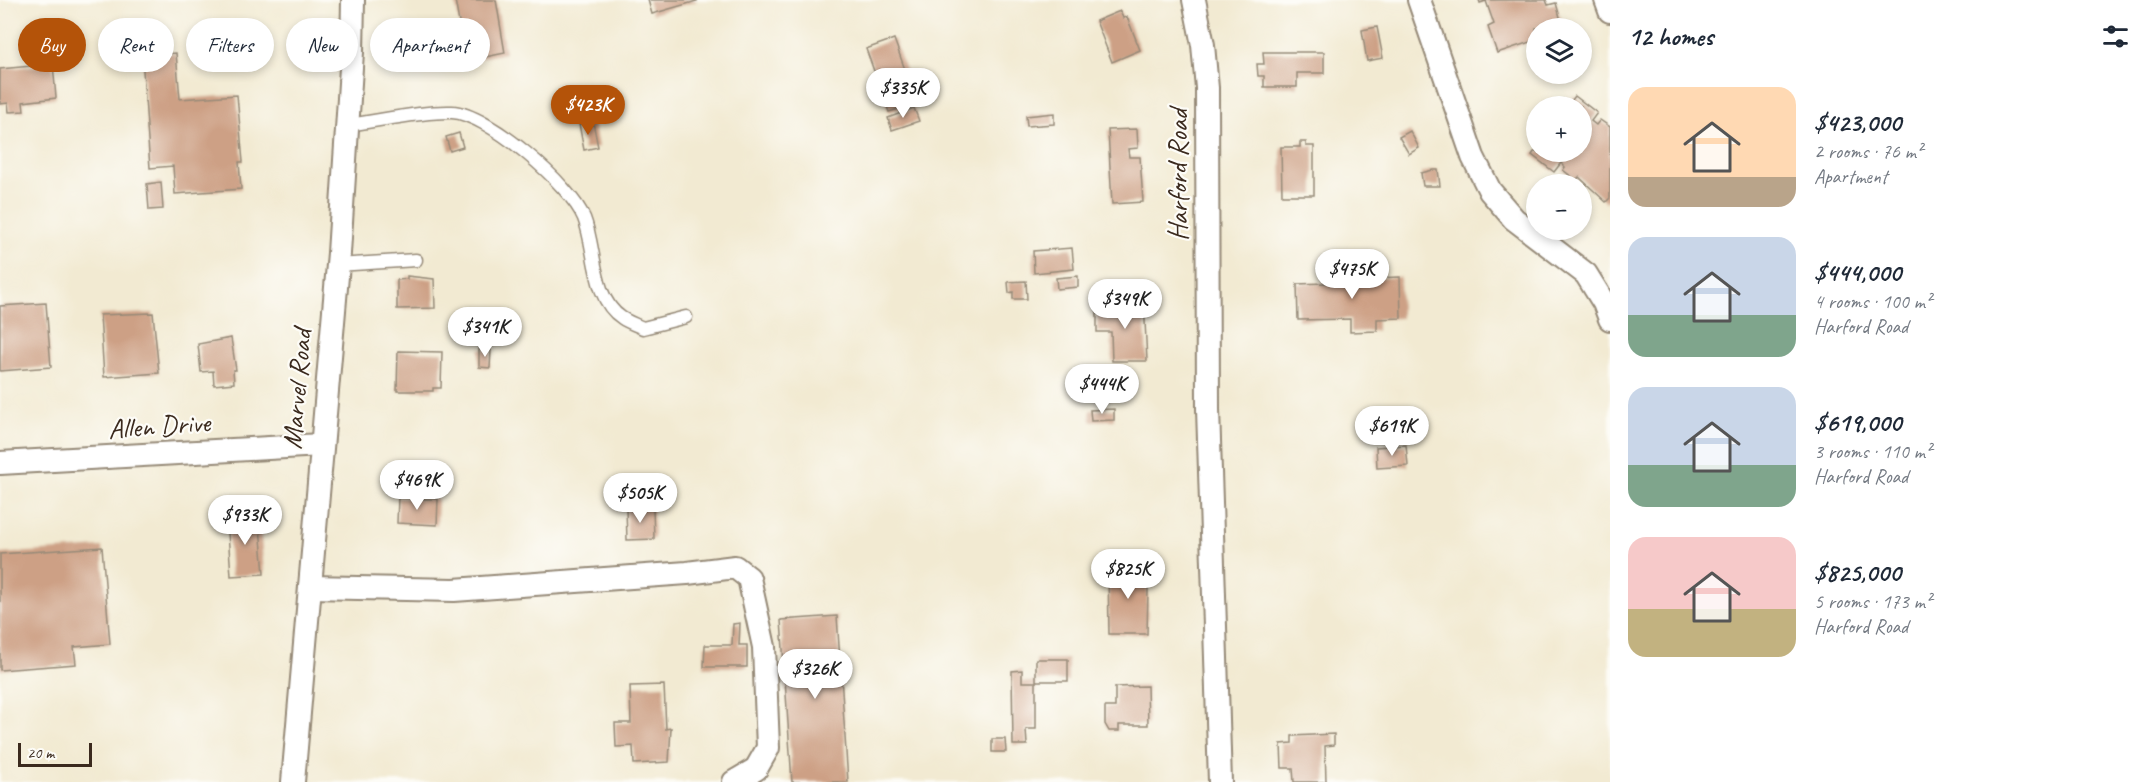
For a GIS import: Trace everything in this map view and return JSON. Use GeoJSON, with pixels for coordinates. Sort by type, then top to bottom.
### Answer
{"type":"FeatureCollection","features":[{"type":"Feature","properties":{"kind":"street","name":"Marvel Road"},"geometry":{"type":"LineString","coordinates":[[294,782],[337,265],[353,0]]}},
{"type":"Feature","properties":{"kind":"street","name":"Harford Road"},"geometry":{"type":"LineString","coordinates":[[1194,0],[1203,45],[1207,88],[1208,409],[1220,782]]}},
{"type":"Feature","properties":{"kind":"street"},"geometry":{"type":"LineString","coordinates":[[1419,0],[1473,157],[1490,191],[1514,219],[1586,274],[1609,311]]}},
{"type":"Feature","properties":{"kind":"street"},"geometry":{"type":"LineString","coordinates":[[1606,0],[1610,11]]}},
{"type":"Feature","properties":{"kind":"street","name":"Allen Drive"},"geometry":{"type":"LineString","coordinates":[[0,463],[321,444]]}},
{"type":"Feature","properties":{"kind":"street"},"geometry":{"type":"LineString","coordinates":[[310,587],[454,590],[687,573],[735,567],[749,578],[764,646],[768,748],[756,769],[734,782]]}},
{"type":"Feature","properties":{"kind":"lane"},"geometry":{"type":"LineString","coordinates":[[347,125],[453,112],[480,122],[529,155],[564,188],[584,216],[608,302],[621,318],[643,328],[686,317]]}},
{"type":"Feature","properties":{"kind":"lane"},"geometry":{"type":"LineString","coordinates":[[337,265],[416,260]]}},
{"type":"Feature","properties":{"kind":"building"},"geometry":{"type":"Polygon","coordinates":[[[455,0],[496,0],[505,53],[490,56],[490,18],[458,18],[455,0]]]}},
{"type":"Feature","properties":{"kind":"building"},"geometry":{"type":"Polygon","coordinates":[[[648,0],[696,0],[697,1],[652,14],[648,0]]]}},
{"type":"Feature","properties":{"kind":"building"},"geometry":{"type":"Polygon","coordinates":[[[1479,0],[1546,0],[1548,5],[1556,3],[1560,18],[1526,18],[1526,43],[1497,53],[1488,27],[1494,24],[1486,1],[1480,3],[1479,0]]]}},
{"type":"Feature","properties":{"kind":"building"},"geometry":{"type":"Polygon","coordinates":[[[1120,11],[1123,18],[1127,17],[1140,50],[1112,62],[1096,21],[1120,11]]]}},
{"type":"Feature","properties":{"kind":"building"},"geometry":{"type":"Polygon","coordinates":[[[1377,27],[1383,58],[1367,61],[1362,30],[1377,27]]]}},
{"type":"Feature","properties":{"kind":"building"},"geometry":{"type":"Polygon","coordinates":[[[894,39],[917,103],[889,112],[866,49],[894,39]]]}},
{"type":"Feature","properties":{"kind":"building"},"geometry":{"type":"Polygon","coordinates":[[[1263,52],[1324,52],[1324,73],[1297,73],[1297,87],[1264,87],[1264,76],[1258,76],[1257,64],[1264,64],[1263,52]]]}},
{"type":"Feature","properties":{"kind":"building"},"geometry":{"type":"Polygon","coordinates":[[[174,53],[176,53],[180,99],[237,95],[243,162],[239,162],[241,189],[175,194],[173,166],[150,168],[143,72],[174,72],[174,53]]]}},
{"type":"Feature","properties":{"kind":"building"},"geometry":{"type":"Polygon","coordinates":[[[18,67],[18,72],[54,72],[56,98],[23,102],[24,111],[9,112],[8,103],[0,104],[0,69],[18,67]]]}},
{"type":"Feature","properties":{"kind":"building"},"geometry":{"type":"Polygon","coordinates":[[[914,108],[919,121],[892,130],[888,118],[914,108]]]}},
{"type":"Feature","properties":{"kind":"building"},"geometry":{"type":"Polygon","coordinates":[[[1592,109],[1597,113],[1592,120],[1592,109]]]}},
{"type":"Feature","properties":{"kind":"building"},"geometry":{"type":"Polygon","coordinates":[[[1054,113],[1054,124],[1027,126],[1026,116],[1054,113]]]}},
{"type":"Feature","properties":{"kind":"building"},"geometry":{"type":"Polygon","coordinates":[[[1600,120],[1610,127],[1610,198],[1606,202],[1592,189],[1592,174],[1568,174],[1563,170],[1565,167],[1561,163],[1554,172],[1541,162],[1592,162],[1592,122],[1596,125],[1600,120]]]}},
{"type":"Feature","properties":{"kind":"building"},"geometry":{"type":"Polygon","coordinates":[[[593,122],[598,147],[584,150],[579,124],[593,122]]]}},
{"type":"Feature","properties":{"kind":"building"},"geometry":{"type":"Polygon","coordinates":[[[1137,129],[1138,148],[1128,149],[1129,157],[1140,157],[1143,202],[1112,204],[1108,130],[1137,129]]]}},
{"type":"Feature","properties":{"kind":"building"},"geometry":{"type":"Polygon","coordinates":[[[1410,131],[1419,148],[1409,154],[1399,137],[1410,131]]]}},
{"type":"Feature","properties":{"kind":"building"},"geometry":{"type":"Polygon","coordinates":[[[459,133],[463,147],[450,151],[446,137],[459,133]]]}},
{"type":"Feature","properties":{"kind":"building"},"geometry":{"type":"Polygon","coordinates":[[[1300,142],[1306,142],[1306,146],[1314,146],[1314,195],[1282,195],[1281,147],[1300,147],[1300,142]]]}},
{"type":"Feature","properties":{"kind":"building"},"geometry":{"type":"Polygon","coordinates":[[[1438,170],[1440,186],[1423,186],[1421,173],[1438,170]]]}},
{"type":"Feature","properties":{"kind":"building"},"geometry":{"type":"Polygon","coordinates":[[[161,182],[163,209],[149,210],[147,184],[161,182]]]}},
{"type":"Feature","properties":{"kind":"building"},"geometry":{"type":"Polygon","coordinates":[[[1072,248],[1074,269],[1034,273],[1033,251],[1072,248]]]}},
{"type":"Feature","properties":{"kind":"building"},"geometry":{"type":"Polygon","coordinates":[[[1365,270],[1376,274],[1376,278],[1400,277],[1401,318],[1377,319],[1377,331],[1350,332],[1350,319],[1298,320],[1297,284],[1326,283],[1326,279],[1343,278],[1343,275],[1365,270]]]}},
{"type":"Feature","properties":{"kind":"building"},"geometry":{"type":"Polygon","coordinates":[[[407,276],[434,279],[435,308],[397,309],[397,280],[407,279],[407,276]]]}},
{"type":"Feature","properties":{"kind":"building"},"geometry":{"type":"Polygon","coordinates":[[[1078,276],[1078,287],[1057,289],[1056,278],[1078,276]]]}},
{"type":"Feature","properties":{"kind":"building"},"geometry":{"type":"Polygon","coordinates":[[[1026,281],[1027,299],[1013,299],[1013,292],[1009,293],[1008,282],[1026,281]]]}},
{"type":"Feature","properties":{"kind":"building"},"geometry":{"type":"Polygon","coordinates":[[[1108,301],[1144,301],[1147,361],[1112,361],[1111,332],[1097,332],[1097,310],[1108,310],[1108,301]]]}},
{"type":"Feature","properties":{"kind":"building"},"geometry":{"type":"Polygon","coordinates":[[[46,303],[51,367],[0,371],[0,306],[46,303]]]}},
{"type":"Feature","properties":{"kind":"building"},"geometry":{"type":"Polygon","coordinates":[[[153,313],[159,373],[104,377],[100,315],[153,313]]]}},
{"type":"Feature","properties":{"kind":"building"},"geometry":{"type":"Polygon","coordinates":[[[231,338],[236,370],[233,370],[234,383],[214,385],[213,371],[201,372],[198,344],[231,338]]]}},
{"type":"Feature","properties":{"kind":"building"},"geometry":{"type":"Polygon","coordinates":[[[479,349],[491,350],[490,368],[479,367],[479,349]]]}},
{"type":"Feature","properties":{"kind":"building"},"geometry":{"type":"Polygon","coordinates":[[[398,351],[442,352],[441,388],[433,388],[433,391],[397,391],[398,351]]]}},
{"type":"Feature","properties":{"kind":"building"},"geometry":{"type":"Polygon","coordinates":[[[1114,409],[1114,420],[1091,421],[1090,410],[1114,409]]]}},
{"type":"Feature","properties":{"kind":"building"},"geometry":{"type":"Polygon","coordinates":[[[1406,445],[1408,466],[1377,468],[1376,447],[1406,445]]]}},
{"type":"Feature","properties":{"kind":"building"},"geometry":{"type":"Polygon","coordinates":[[[407,494],[416,495],[416,499],[438,499],[437,525],[397,523],[398,498],[407,498],[407,494]]]}},
{"type":"Feature","properties":{"kind":"building"},"geometry":{"type":"Polygon","coordinates":[[[626,508],[653,508],[654,539],[627,540],[626,508]]]}},
{"type":"Feature","properties":{"kind":"building"},"geometry":{"type":"Polygon","coordinates":[[[259,515],[264,574],[231,576],[227,518],[259,515]]]}},
{"type":"Feature","properties":{"kind":"building"},"geometry":{"type":"Polygon","coordinates":[[[102,547],[110,644],[74,647],[76,664],[0,670],[0,554],[102,547]]]}},
{"type":"Feature","properties":{"kind":"building"},"geometry":{"type":"Polygon","coordinates":[[[1144,565],[1144,588],[1148,588],[1147,634],[1109,634],[1108,566],[1144,565]]]}},
{"type":"Feature","properties":{"kind":"building"},"geometry":{"type":"Polygon","coordinates":[[[837,616],[848,782],[792,782],[781,620],[837,616]]]}},
{"type":"Feature","properties":{"kind":"building"},"geometry":{"type":"Polygon","coordinates":[[[740,623],[739,645],[747,645],[747,667],[704,667],[705,645],[732,645],[733,624],[740,623]]]}},
{"type":"Feature","properties":{"kind":"building"},"geometry":{"type":"Polygon","coordinates":[[[1036,659],[1068,659],[1068,681],[1036,681],[1036,659]]]}},
{"type":"Feature","properties":{"kind":"building"},"geometry":{"type":"Polygon","coordinates":[[[1022,670],[1022,682],[1036,682],[1036,729],[1026,729],[1027,745],[1013,745],[1012,671],[1022,670]]]}},
{"type":"Feature","properties":{"kind":"building"},"geometry":{"type":"Polygon","coordinates":[[[664,685],[666,729],[671,728],[669,762],[634,764],[633,746],[616,747],[615,723],[631,723],[630,686],[664,685]]]}},
{"type":"Feature","properties":{"kind":"building"},"geometry":{"type":"Polygon","coordinates":[[[1147,686],[1148,725],[1119,725],[1119,731],[1109,731],[1105,724],[1105,707],[1115,707],[1115,687],[1147,686]]]}},
{"type":"Feature","properties":{"kind":"building"},"geometry":{"type":"Polygon","coordinates":[[[1334,734],[1334,745],[1325,746],[1326,782],[1294,782],[1293,768],[1282,768],[1281,744],[1292,743],[1292,736],[1334,734]]]}},
{"type":"Feature","properties":{"kind":"building"},"geometry":{"type":"Polygon","coordinates":[[[992,739],[1005,739],[1006,752],[992,752],[992,739]]]}}]}
